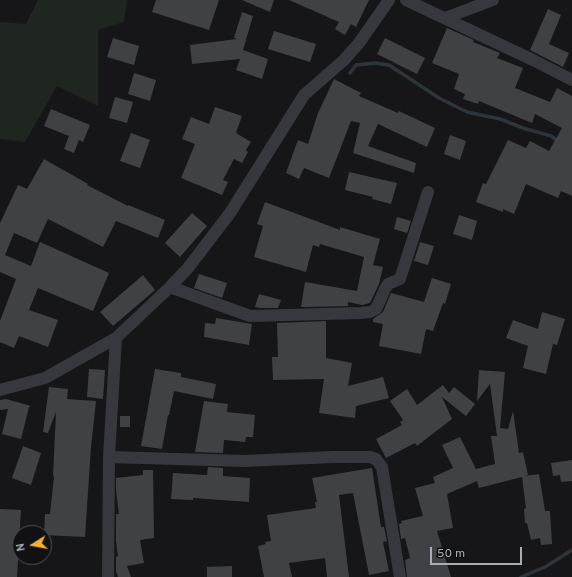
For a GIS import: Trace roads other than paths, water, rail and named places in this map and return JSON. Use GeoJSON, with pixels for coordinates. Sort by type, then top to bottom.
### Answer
{"type":"FeatureCollection","features":[{"type":"Feature","properties":{"kind":"street"},"geometry":{"type":"LineString","coordinates":[[0,390],[45,378],[116,338],[170,287],[188,268],[230,213],[304,94],[344,60],[359,43],[389,0]]}},
{"type":"Feature","properties":{"kind":"street"},"geometry":{"type":"LineString","coordinates":[[406,0],[572,80]]}},
{"type":"Feature","properties":{"kind":"street"},"geometry":{"type":"LineString","coordinates":[[445,18],[494,0]]}},
{"type":"Feature","properties":{"kind":"street"},"geometry":{"type":"LineString","coordinates":[[170,287],[250,316],[360,313],[376,309],[388,284],[400,279],[428,192]]}},
{"type":"Feature","properties":{"kind":"street"},"geometry":{"type":"LineString","coordinates":[[108,577],[109,457],[116,338]]}},
{"type":"Feature","properties":{"kind":"street"},"geometry":{"type":"LineString","coordinates":[[109,457],[244,461],[370,457],[376,460],[382,467],[400,577]]}},
{"type":"Feature","properties":{"kind":"waterway"},"geometry":{"type":"LineString","coordinates":[[350,73],[356,65],[375,63],[389,65],[439,98],[467,112],[500,119],[523,128],[551,136],[558,141]]}},
{"type":"Feature","properties":{"kind":"waterway"},"geometry":{"type":"LineString","coordinates":[[521,577],[545,567],[572,550]]}}]}
